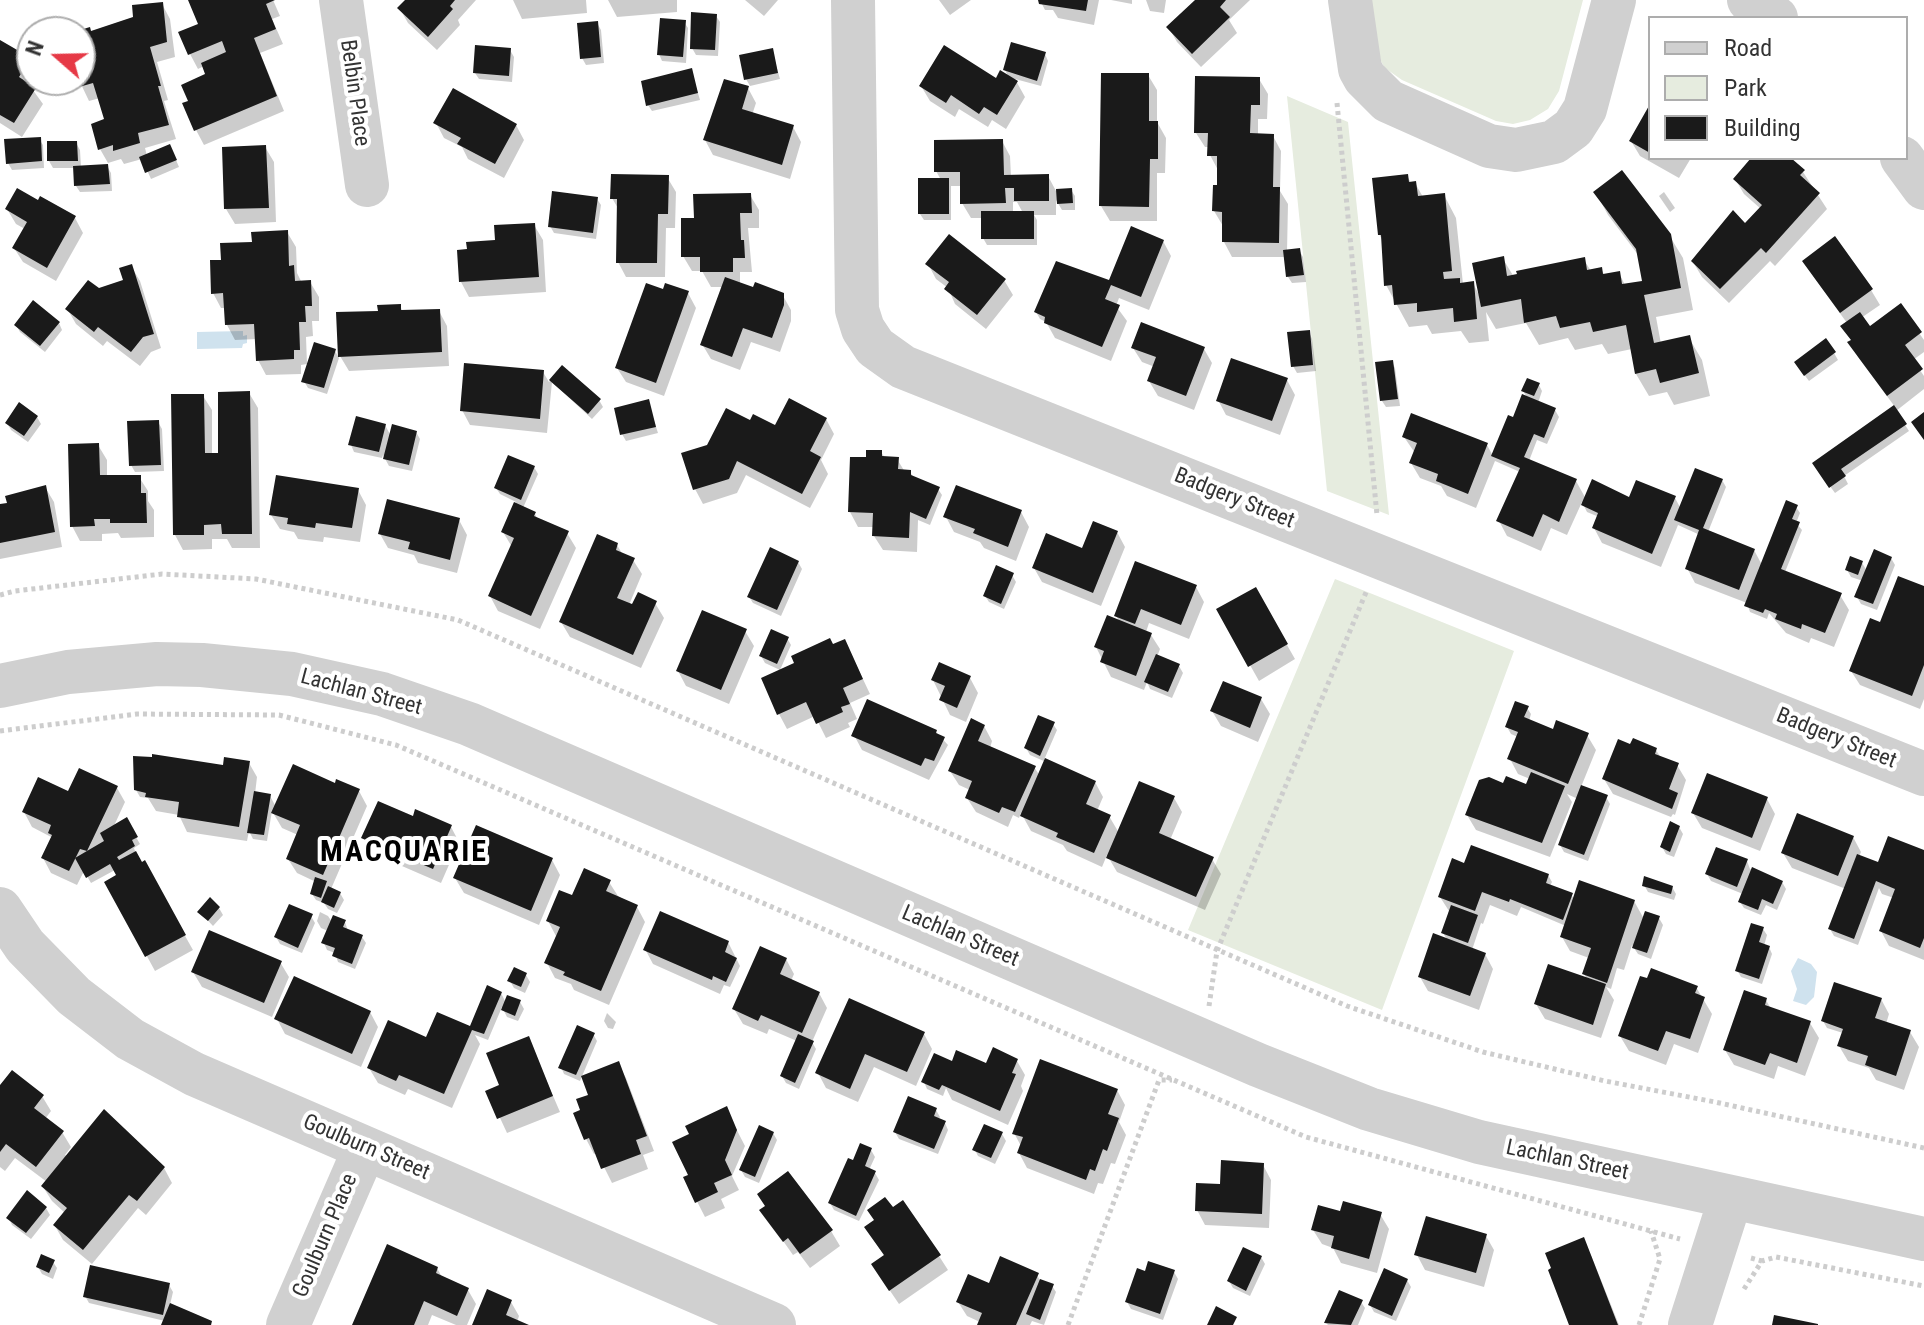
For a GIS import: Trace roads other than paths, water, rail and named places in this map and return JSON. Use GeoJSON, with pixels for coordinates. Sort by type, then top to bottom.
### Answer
{"type":"FeatureCollection","features":[{"type":"Feature","properties":{"kind":"street","name":"Belbin Place"},"geometry":{"type":"LineString","coordinates":[[341,0],[367,185]]}},
{"type":"Feature","properties":{"kind":"street","name":"Badgery Street"},"geometry":{"type":"LineString","coordinates":[[853,0],[857,310],[863,329],[875,347],[903,367],[1924,774]]}},
{"type":"Feature","properties":{"kind":"street"},"geometry":{"type":"LineString","coordinates":[[1350,0],[1360,69],[1388,101],[1489,146],[1516,150],[1554,142],[1573,128],[1585,109],[1614,0]]}},
{"type":"Feature","properties":{"kind":"street"},"geometry":{"type":"LineString","coordinates":[[1749,0],[1773,16]]}},
{"type":"Feature","properties":{"kind":"street"},"geometry":{"type":"LineString","coordinates":[[1903,160],[1924,188]]}},
{"type":"Feature","properties":{"kind":"street","name":"Lachlan Street"},"geometry":{"type":"LineString","coordinates":[[0,686],[68,672],[157,664],[292,674],[382,694],[469,724],[1244,1060],[1369,1109],[1479,1142],[1924,1239]]}},
{"type":"Feature","properties":{"kind":"street","name":"Goulburn Street"},"geometry":{"type":"LineString","coordinates":[[0,909],[25,946],[74,996],[130,1039],[194,1074],[763,1323]]}},
{"type":"Feature","properties":{"kind":"street","name":"Goulburn Place"},"geometry":{"type":"LineString","coordinates":[[288,1325],[365,1148]]}},
{"type":"Feature","properties":{"kind":"street"},"geometry":{"type":"LineString","coordinates":[[1690,1325],[1731,1197]]}},
{"type":"Feature","properties":{"kind":"water"},"geometry":{"type":"Polygon","coordinates":[[[243,331],[243,336],[247,335],[247,343],[242,348],[197,349],[197,332],[243,331]]]}},
{"type":"Feature","properties":{"kind":"water"},"geometry":{"type":"Polygon","coordinates":[[[1798,958],[1811,964],[1817,972],[1814,997],[1806,1005],[1793,1001],[1797,989],[1791,971],[1798,958]]]}},
{"type":"Feature","properties":{"kind":"district","name":"MACQUARIE"},"geometry":{"type":"Point","coordinates":[404,853]}}]}
